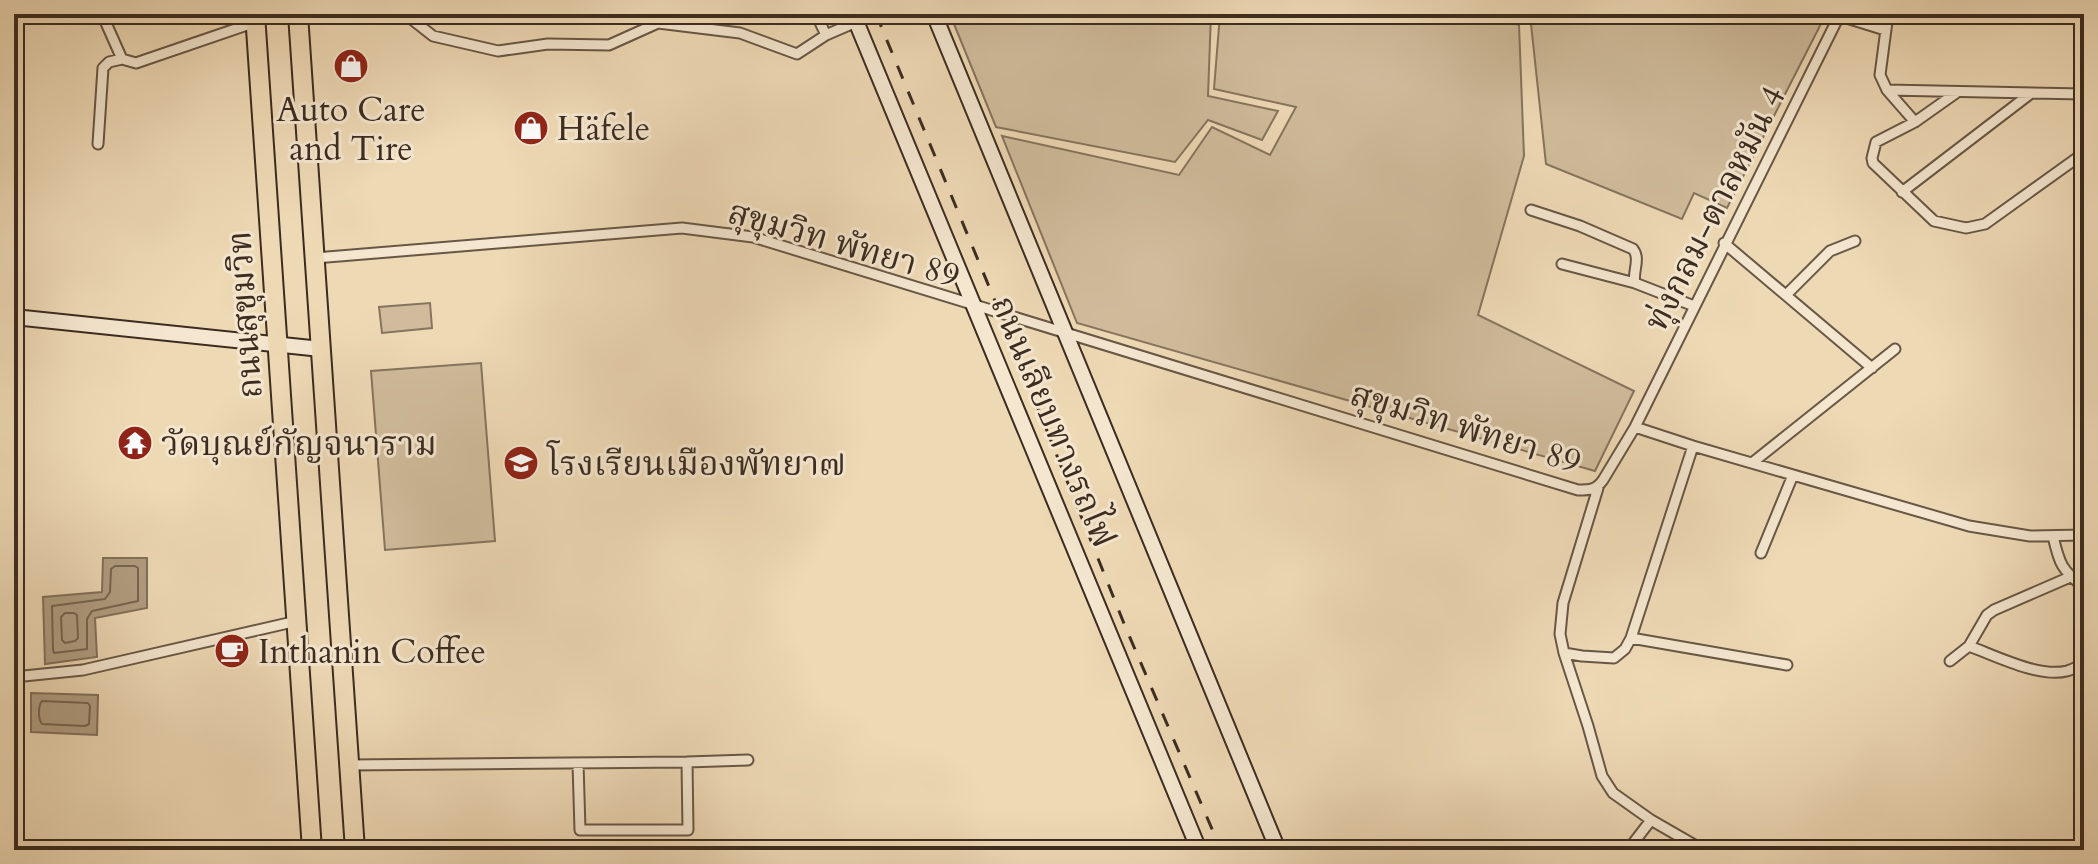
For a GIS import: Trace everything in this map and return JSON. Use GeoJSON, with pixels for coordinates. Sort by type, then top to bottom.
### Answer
{"type":"FeatureCollection","features":[{"type":"Feature","properties":{"kind":"highway"},"geometry":{"type":"LineString","coordinates":[[298,15],[355,850]]}},
{"type":"Feature","properties":{"kind":"highway","name":"ถนนสุขุมวิท"},"geometry":{"type":"LineString","coordinates":[[256,18],[312,850]]}},
{"type":"Feature","properties":{"kind":"street"},"geometry":{"type":"LineString","coordinates":[[102,14],[122,59]]}},
{"type":"Feature","properties":{"kind":"street"},"geometry":{"type":"LineString","coordinates":[[298,15],[323,14]]}},
{"type":"Feature","properties":{"kind":"street"},"geometry":{"type":"LineString","coordinates":[[405,14],[433,36],[498,51],[548,44],[609,45],[658,23],[740,33],[797,54],[855,18]]}},
{"type":"Feature","properties":{"kind":"street"},"geometry":{"type":"LineString","coordinates":[[816,14],[826,35]]}},
{"type":"Feature","properties":{"kind":"street","name":"ถนนเลียบทางรถไฟ"},"geometry":{"type":"LineString","coordinates":[[934,14],[1278,850]]}},
{"type":"Feature","properties":{"kind":"street"},"geometry":{"type":"LineString","coordinates":[[1888,14],[1880,75],[1887,90],[1915,122]]}},
{"type":"Feature","properties":{"kind":"street"},"geometry":{"type":"LineString","coordinates":[[1840,15],[1885,30]]}},
{"type":"Feature","properties":{"kind":"street","name":"ทุ่งกลม-ตาลหมัน 4"},"geometry":{"type":"LineString","coordinates":[[1635,427],[1840,15]]}},
{"type":"Feature","properties":{"kind":"street"},"geometry":{"type":"LineString","coordinates":[[98,144],[103,68],[109,62],[122,59],[136,63],[256,18]]}},
{"type":"Feature","properties":{"kind":"street","name":"ถนนเลียบทางรถไฟ"},"geometry":{"type":"LineString","coordinates":[[855,18],[1199,850]]}},
{"type":"Feature","properties":{"kind":"street"},"geometry":{"type":"LineString","coordinates":[[1887,90],[2084,94]]}},
{"type":"Feature","properties":{"kind":"street"},"geometry":{"type":"LineString","coordinates":[[1956,93],[1915,122],[1876,142],[1872,158],[1873,163],[1934,221],[1966,228],[1985,224],[2084,153]]}},
{"type":"Feature","properties":{"kind":"street"},"geometry":{"type":"LineString","coordinates":[[1902,192],[2031,93]]}},
{"type":"Feature","properties":{"kind":"street"},"geometry":{"type":"LineString","coordinates":[[1531,210],[1580,226],[1633,249],[1637,256],[1635,283]]}},
{"type":"Feature","properties":{"kind":"street","name":"สุขุมวิท พัทยา 89"},"geometry":{"type":"LineString","coordinates":[[315,258],[682,228],[753,237],[1578,490],[1598,488],[1635,427]]}},
{"type":"Feature","properties":{"kind":"street"},"geometry":{"type":"LineString","coordinates":[[1786,295],[1830,251],[1855,241]]}},
{"type":"Feature","properties":{"kind":"street"},"geometry":{"type":"LineString","coordinates":[[1724,243],[1872,368]]}},
{"type":"Feature","properties":{"kind":"street"},"geometry":{"type":"LineString","coordinates":[[1562,264],[1635,283],[1694,306]]}},
{"type":"Feature","properties":{"kind":"street"},"geometry":{"type":"LineString","coordinates":[[14,317],[321,349]]}},
{"type":"Feature","properties":{"kind":"street"},"geometry":{"type":"LineString","coordinates":[[1752,463],[1895,349]]}},
{"type":"Feature","properties":{"kind":"street"},"geometry":{"type":"LineString","coordinates":[[1635,427],[1969,526],[2030,536],[2084,535]]}},
{"type":"Feature","properties":{"kind":"street"},"geometry":{"type":"LineString","coordinates":[[1564,653],[1614,658],[1625,649],[1693,446]]}},
{"type":"Feature","properties":{"kind":"street"},"geometry":{"type":"LineString","coordinates":[[1761,553],[1793,475]]}},
{"type":"Feature","properties":{"kind":"street"},"geometry":{"type":"LineString","coordinates":[[1598,488],[1563,603],[1560,634],[1564,653],[1602,776],[1613,793],[1651,820],[1703,850]]}},
{"type":"Feature","properties":{"kind":"street"},"geometry":{"type":"LineString","coordinates":[[2053,536],[2063,569],[2084,587]]}},
{"type":"Feature","properties":{"kind":"street"},"geometry":{"type":"LineString","coordinates":[[1950,661],[1969,646],[1987,615],[1994,610],[2070,577]]}},
{"type":"Feature","properties":{"kind":"street"},"geometry":{"type":"LineString","coordinates":[[14,677],[83,670],[297,621]]}},
{"type":"Feature","properties":{"kind":"street"},"geometry":{"type":"LineString","coordinates":[[1631,638],[1787,665]]}},
{"type":"Feature","properties":{"kind":"street"},"geometry":{"type":"LineString","coordinates":[[1969,646],[2028,668],[2051,672],[2072,670],[2084,662]]}},
{"type":"Feature","properties":{"kind":"street"},"geometry":{"type":"LineString","coordinates":[[349,765],[748,760]]}},
{"type":"Feature","properties":{"kind":"street"},"geometry":{"type":"LineString","coordinates":[[578,763],[580,830],[688,830],[687,762]]}},
{"type":"Feature","properties":{"kind":"street"},"geometry":{"type":"LineString","coordinates":[[1628,850],[1651,820]]}},
{"type":"Feature","properties":{"kind":"shaded area"},"geometry":{"type":"Polygon","coordinates":[[[959,14],[1211,14],[1208,96],[1278,111],[1262,140],[1208,120],[1175,162],[996,127],[954,24],[959,14]]]}},
{"type":"Feature","properties":{"kind":"shaded area"},"geometry":{"type":"Polygon","coordinates":[[[1220,14],[1483,14],[1519,25],[1524,156],[1478,315],[1634,391],[1595,471],[1077,323],[1002,136],[1179,175],[1212,127],[1270,155],[1296,107],[1214,89],[1220,14]]]}},
{"type":"Feature","properties":{"kind":"shaded area"},"geometry":{"type":"Polygon","coordinates":[[[1536,14],[1826,14],[1727,208],[1694,193],[1682,219],[1546,164],[1531,24],[1536,14]]]}},
{"type":"Feature","properties":{"kind":"shaded area"},"geometry":{"type":"Polygon","coordinates":[[[430,303],[432,328],[382,333],[379,307],[430,303]]]}},
{"type":"Feature","properties":{"kind":"shaded area"},"geometry":{"type":"Polygon","coordinates":[[[481,363],[495,541],[385,550],[371,371],[481,363]]]}},
{"type":"Feature","properties":{"kind":"water"},"geometry":{"type":"Polygon","coordinates":[[[103,558],[147,558],[147,608],[95,618],[97,657],[45,664],[43,597],[102,592],[103,558]]]}},
{"type":"Feature","properties":{"kind":"water"},"geometry":{"type":"Polygon","coordinates":[[[31,693],[98,695],[97,735],[31,732],[31,693]]]}},
{"type":"Feature","properties":{"kind":"water"},"geometry":{"type":"Polygon","coordinates":[[[857,840],[922,841],[934,850],[849,850],[857,840]]]}},
{"type":"Feature","properties":{"kind":"railway"},"geometry":{"type":"LineString","coordinates":[[876,14],[1125,626],[1221,850]]}},
{"type":"Feature","properties":{"kind":"place","name":"Auto Care and Tire"},"geometry":{"type":"Point","coordinates":[351,66]}},
{"type":"Feature","properties":{"kind":"place","name":"Häfele"},"geometry":{"type":"Point","coordinates":[531,128]}},
{"type":"Feature","properties":{"kind":"place","name":"วัดบุณย์กัญจนาราม"},"geometry":{"type":"Point","coordinates":[135,443]}},
{"type":"Feature","properties":{"kind":"place","name":"โรงเรียนเมืองพัทยา๗"},"geometry":{"type":"Point","coordinates":[521,463]}},
{"type":"Feature","properties":{"kind":"place","name":"Inthanin Coffee"},"geometry":{"type":"Point","coordinates":[232,651]}}]}
